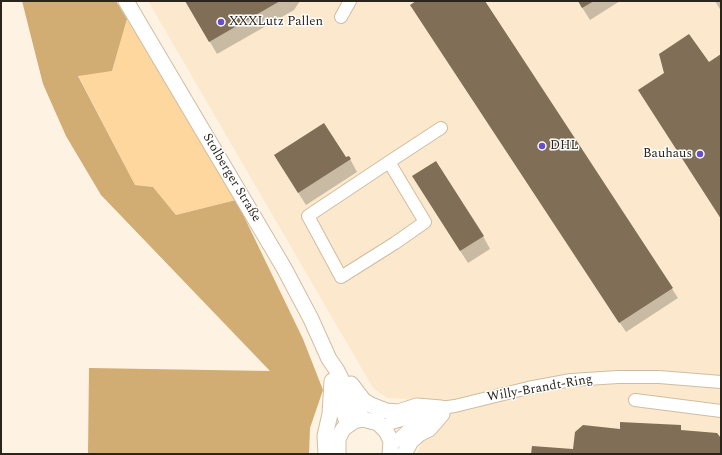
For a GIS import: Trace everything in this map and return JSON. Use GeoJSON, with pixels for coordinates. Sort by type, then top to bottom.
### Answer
{"type":"FeatureCollection","features":[{"type":"Feature","properties":{"kind":"main road","name":"Stolberger Straße"},"geometry":{"type":"LineString","coordinates":[[126,1],[284,268],[311,319],[332,369],[348,424]]}},
{"type":"Feature","properties":{"kind":"main road","name":"Stolberger Straße"},"geometry":{"type":"LineString","coordinates":[[332,369],[363,419]]}},
{"type":"Feature","properties":{"kind":"main road","name":"Stolberger Straße"},"geometry":{"type":"LineString","coordinates":[[326,454],[325,436],[330,414],[332,369]]}},
{"type":"Feature","properties":{"kind":"main road"},"geometry":{"type":"LineString","coordinates":[[332,369],[364,401],[379,409],[398,412],[417,406],[446,409]]}},
{"type":"Feature","properties":{"kind":"main road"},"geometry":{"type":"LineString","coordinates":[[404,454],[411,441],[419,434],[429,429],[446,409]]}},
{"type":"Feature","properties":{"kind":"main road"},"geometry":{"type":"LineString","coordinates":[[338,454],[337,444],[343,429],[348,424],[363,419],[374,421],[382,426],[389,436],[390,450]]}},
{"type":"Feature","properties":{"kind":"street"},"geometry":{"type":"LineString","coordinates":[[341,17],[350,1]]}},
{"type":"Feature","properties":{"kind":"street"},"geometry":{"type":"LineString","coordinates":[[389,162],[425,222],[341,277],[308,216],[389,162],[441,128]]}},
{"type":"Feature","properties":{"kind":"street","name":"Willy-Brandt-Ring"},"geometry":{"type":"LineString","coordinates":[[382,426],[528,388],[571,380],[659,376],[721,382]]}},
{"type":"Feature","properties":{"kind":"street"},"geometry":{"type":"LineString","coordinates":[[635,400],[721,411]]}},
{"type":"Feature","properties":{"kind":"street","name":"Willy-Brandt-Ring"},"geometry":{"type":"LineString","coordinates":[[390,450],[407,431],[446,409]]}},
{"type":"Feature","properties":{"kind":"shaded area"},"geometry":{"type":"Polygon","coordinates":[[[22,1],[116,1],[127,19],[112,71],[78,76],[135,185],[153,187],[176,215],[236,200],[303,339],[323,390],[310,428],[309,454],[88,454],[89,368],[270,371],[101,195],[66,136],[43,84],[22,1]]]}},
{"type":"Feature","properties":{"kind":"shaded area"},"geometry":{"type":"Polygon","coordinates":[[[148,1],[721,1],[721,454],[417,454],[422,441],[406,399],[387,398],[373,388],[148,1]]]}},
{"type":"Feature","properties":{"kind":"shaded area"},"geometry":{"type":"Polygon","coordinates":[[[127,19],[173,93],[236,200],[176,215],[153,187],[135,185],[78,75],[112,71],[127,19]]]}},
{"type":"Feature","properties":{"kind":"building","name":"XXXLutz Pallen"},"geometry":{"type":"Polygon","coordinates":[[[185,1],[280,1],[209,42],[185,1]]]}},
{"type":"Feature","properties":{"kind":"building","name":"DHL"},"geometry":{"type":"Polygon","coordinates":[[[416,1],[485,1],[673,288],[619,323],[410,5],[416,1]]]}},
{"type":"Feature","properties":{"kind":"building"},"geometry":{"type":"Polygon","coordinates":[[[578,1],[594,1],[582,8],[578,1]]]}},
{"type":"Feature","properties":{"kind":"building","name":"Bauhaus"},"geometry":{"type":"Polygon","coordinates":[[[689,34],[709,62],[721,54],[721,219],[638,90],[664,73],[659,54],[689,34]]]}},
{"type":"Feature","properties":{"kind":"building"},"geometry":{"type":"Polygon","coordinates":[[[324,123],[346,157],[349,156],[351,159],[298,193],[274,155],[324,123]]]}},
{"type":"Feature","properties":{"kind":"building"},"geometry":{"type":"Polygon","coordinates":[[[436,161],[484,236],[460,251],[412,176],[436,161]]]}},
{"type":"Feature","properties":{"kind":"building"},"geometry":{"type":"Polygon","coordinates":[[[620,422],[681,425],[681,430],[717,433],[721,438],[721,454],[531,454],[532,446],[573,449],[575,432],[583,425],[620,429],[620,422]]]}},
{"type":"Feature","properties":{"kind":"place","name":"XXXLutz Pallen"},"geometry":{"type":"Point","coordinates":[221,22]}},
{"type":"Feature","properties":{"kind":"place","name":"DHL"},"geometry":{"type":"Point","coordinates":[542,146]}},
{"type":"Feature","properties":{"kind":"place","name":"Bauhaus"},"geometry":{"type":"Point","coordinates":[700,154]}}]}
